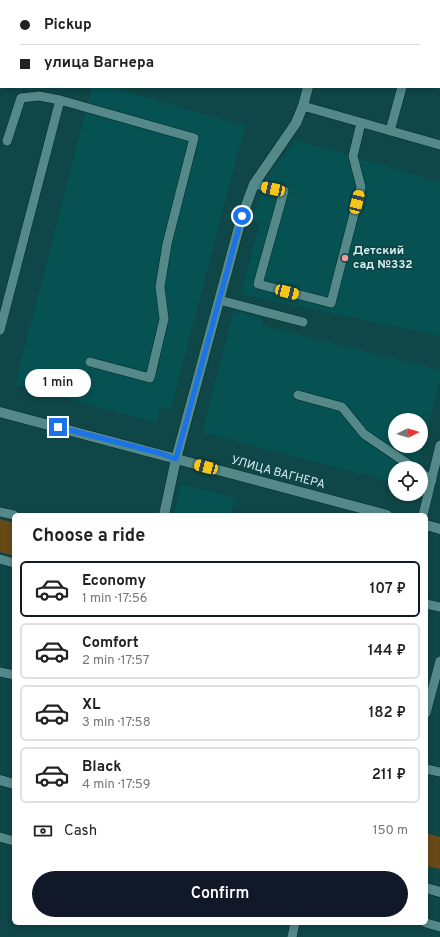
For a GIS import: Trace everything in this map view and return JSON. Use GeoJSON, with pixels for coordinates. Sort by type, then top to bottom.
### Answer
{"type":"FeatureCollection","features":[{"type":"Feature","properties":{"kind":"street"},"geometry":{"type":"LineString","coordinates":[[164,513],[176,459],[242,216],[254,184],[296,123],[303,106],[308,88]]}},
{"type":"Feature","properties":{"kind":"street","name":"УЛИЦА ВАГНЕРА"},"geometry":{"type":"LineString","coordinates":[[0,412],[159,453],[176,459],[379,513]]}},
{"type":"Feature","properties":{"kind":"street"},"geometry":{"type":"LineString","coordinates":[[428,526],[440,529]]}},
{"type":"Feature","properties":{"kind":"street"},"geometry":{"type":"LineString","coordinates":[[0,780],[12,783]]}},
{"type":"Feature","properties":{"kind":"street"},"geometry":{"type":"LineString","coordinates":[[428,889],[440,892]]}},
{"type":"Feature","properties":{"kind":"lane"},"geometry":{"type":"LineString","coordinates":[[390,131],[402,88]]}},
{"type":"Feature","properties":{"kind":"lane"},"geometry":{"type":"LineString","coordinates":[[7,140],[21,98],[39,96],[60,100],[194,138],[167,244],[160,287],[164,319],[150,378],[90,362]]}},
{"type":"Feature","properties":{"kind":"lane"},"geometry":{"type":"LineString","coordinates":[[0,330],[60,100]]}},
{"type":"Feature","properties":{"kind":"lane"},"geometry":{"type":"LineString","coordinates":[[303,106],[440,145]]}},
{"type":"Feature","properties":{"kind":"lane"},"geometry":{"type":"LineString","coordinates":[[254,184],[284,191],[258,284],[331,303],[361,188],[353,156],[361,123]]}},
{"type":"Feature","properties":{"kind":"lane"},"geometry":{"type":"LineString","coordinates":[[219,300],[303,322]]}},
{"type":"Feature","properties":{"kind":"lane"},"geometry":{"type":"LineString","coordinates":[[298,395],[342,408],[364,434],[404,461]]}},
{"type":"Feature","properties":{"kind":"lane"},"geometry":{"type":"LineString","coordinates":[[424,513],[440,445]]}},
{"type":"Feature","properties":{"kind":"lane"},"geometry":{"type":"LineString","coordinates":[[428,477],[432,480]]}},
{"type":"Feature","properties":{"kind":"lane"},"geometry":{"type":"LineString","coordinates":[[0,512],[12,515]]}},
{"type":"Feature","properties":{"kind":"lane"},"geometry":{"type":"LineString","coordinates":[[0,559],[12,562]]}},
{"type":"Feature","properties":{"kind":"lane"},"geometry":{"type":"LineString","coordinates":[[428,605],[440,608]]}},
{"type":"Feature","properties":{"kind":"lane"},"geometry":{"type":"LineString","coordinates":[[428,706],[440,661]]}},
{"type":"Feature","properties":{"kind":"lane"},"geometry":{"type":"LineString","coordinates":[[0,672],[12,675]]}},
{"type":"Feature","properties":{"kind":"lane"},"geometry":{"type":"LineString","coordinates":[[428,769],[440,772]]}},
{"type":"Feature","properties":{"kind":"lane"},"geometry":{"type":"LineString","coordinates":[[0,837],[12,840]]}},
{"type":"Feature","properties":{"kind":"lane"},"geometry":{"type":"LineString","coordinates":[[428,924],[440,928]]}},
{"type":"Feature","properties":{"kind":"lane"},"geometry":{"type":"LineString","coordinates":[[292,937],[295,925]]}},
{"type":"Feature","properties":{"kind":"shaded area"},"geometry":{"type":"Polygon","coordinates":[[[92,88],[114,88],[245,126],[171,409],[159,407],[158,423],[15,385],[92,88]]]}},
{"type":"Feature","properties":{"kind":"shaded area","name":"Детский cад №332"},"geometry":{"type":"Polygon","coordinates":[[[296,140],[440,182],[440,336],[241,294],[260,223],[252,219],[264,180],[296,140]]]}},
{"type":"Feature","properties":{"kind":"shaded area"},"geometry":{"type":"Polygon","coordinates":[[[234,310],[259,317],[264,326],[440,370],[440,380],[428,426],[428,413],[388,413],[388,453],[421,453],[419,461],[388,461],[388,481],[202,432],[234,310]]]}},
{"type":"Feature","properties":{"kind":"shaded area"},"geometry":{"type":"Polygon","coordinates":[[[181,484],[236,498],[232,513],[174,513],[181,484]]]}},
{"type":"Feature","properties":{"kind":"shaded area"},"geometry":{"type":"Polygon","coordinates":[[[0,519],[12,522],[12,555],[0,552],[0,519]]]}},
{"type":"Feature","properties":{"kind":"shaded area"},"geometry":{"type":"Polygon","coordinates":[[[428,834],[440,837],[440,869],[428,866],[428,834]]]}},
{"type":"Feature","properties":{"kind":"place","name":"Детский cад №332"},"geometry":{"type":"Point","coordinates":[345,258]}},
{"type":"Feature","properties":{"kind":"route"},"geometry":{"type":"LineString","coordinates":[[58,427],[159,453],[176,459],[242,216]]}}]}
